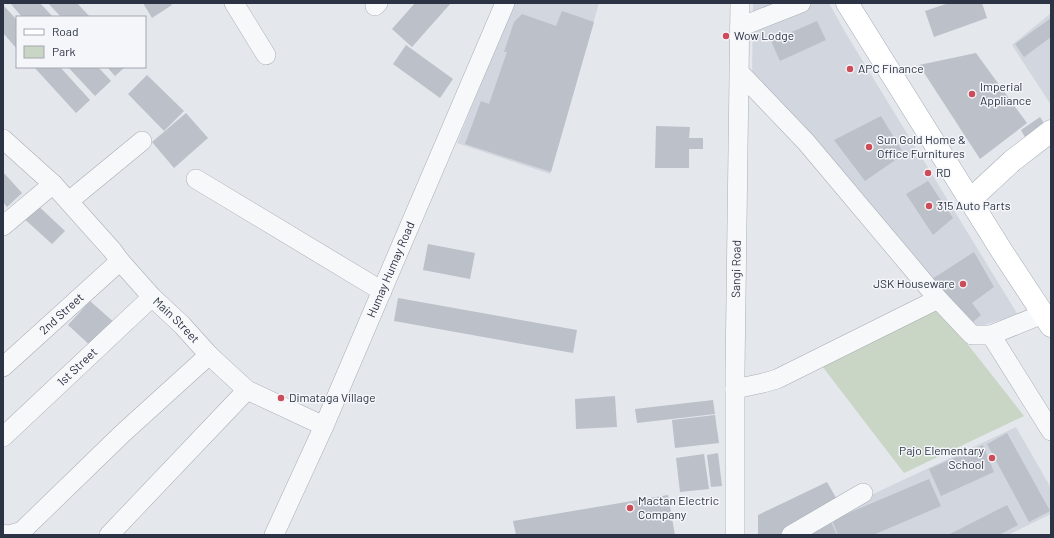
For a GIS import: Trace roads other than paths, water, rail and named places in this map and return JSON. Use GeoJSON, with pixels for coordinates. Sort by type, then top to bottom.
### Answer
{"type":"FeatureCollection","features":[{"type":"Feature","properties":{"kind":"main road"},"geometry":{"type":"LineString","coordinates":[[847,3],[1047,320]]}},
{"type":"Feature","properties":{"kind":"main road"},"geometry":{"type":"LineString","coordinates":[[970,200],[1012,161],[1051,131]]}},
{"type":"Feature","properties":{"kind":"street"},"geometry":{"type":"LineString","coordinates":[[234,3],[266,55]]}},
{"type":"Feature","properties":{"kind":"street","name":"Sangi Road"},"geometry":{"type":"LineString","coordinates":[[735,535],[735,389],[740,3]]}},
{"type":"Feature","properties":{"kind":"street"},"geometry":{"type":"LineString","coordinates":[[740,27],[761,11],[801,3]]}},
{"type":"Feature","properties":{"kind":"street","name":"Humay Humay Road"},"geometry":{"type":"LineString","coordinates":[[274,535],[324,426],[382,291],[502,4]]}},
{"type":"Feature","properties":{"kind":"street"},"geometry":{"type":"LineString","coordinates":[[740,73],[806,142],[972,336],[991,335],[1047,320]]}},
{"type":"Feature","properties":{"kind":"street","name":"Main Street"},"geometry":{"type":"LineString","coordinates":[[3,138],[53,184],[152,297],[182,325],[209,355],[247,390],[324,426]]}},
{"type":"Feature","properties":{"kind":"street"},"geometry":{"type":"LineString","coordinates":[[69,201],[142,141]]}},
{"type":"Feature","properties":{"kind":"street"},"geometry":{"type":"LineString","coordinates":[[196,179],[382,291]]}},
{"type":"Feature","properties":{"kind":"street"},"geometry":{"type":"LineString","coordinates":[[3,226],[53,184]]}},
{"type":"Feature","properties":{"kind":"street","name":"2nd Street"},"geometry":{"type":"LineString","coordinates":[[3,367],[120,261]]}},
{"type":"Feature","properties":{"kind":"street","name":"1st Street"},"geometry":{"type":"LineString","coordinates":[[3,437],[152,297]]}},
{"type":"Feature","properties":{"kind":"street"},"geometry":{"type":"LineString","coordinates":[[735,389],[777,379],[938,298]]}},
{"type":"Feature","properties":{"kind":"street"},"geometry":{"type":"LineString","coordinates":[[991,335],[1051,431]]}},
{"type":"Feature","properties":{"kind":"street"},"geometry":{"type":"LineString","coordinates":[[3,534],[10,535],[22,531],[108,446],[209,355]]}},
{"type":"Feature","properties":{"kind":"street"},"geometry":{"type":"LineString","coordinates":[[109,535],[247,390]]}},
{"type":"Feature","properties":{"kind":"street"},"geometry":{"type":"LineString","coordinates":[[791,535],[863,493]]}},
{"type":"Feature","properties":{"kind":"place","name":"Wow Lodge"},"geometry":{"type":"Point","coordinates":[726,36]}},
{"type":"Feature","properties":{"kind":"place","name":"APC Finance"},"geometry":{"type":"Point","coordinates":[850,69]}},
{"type":"Feature","properties":{"kind":"place","name":"Imperial Appliance"},"geometry":{"type":"Point","coordinates":[972,94]}},
{"type":"Feature","properties":{"kind":"place","name":"Sun Gold Home & Office Furnitures"},"geometry":{"type":"Point","coordinates":[869,147]}},
{"type":"Feature","properties":{"kind":"place","name":"RD"},"geometry":{"type":"Point","coordinates":[928,173]}},
{"type":"Feature","properties":{"kind":"place","name":"315 Auto Parts"},"geometry":{"type":"Point","coordinates":[929,206]}},
{"type":"Feature","properties":{"kind":"place","name":"JSK Houseware"},"geometry":{"type":"Point","coordinates":[963,284]}},
{"type":"Feature","properties":{"kind":"place","name":"Dimataga Village"},"geometry":{"type":"Point","coordinates":[281,398]}},
{"type":"Feature","properties":{"kind":"place","name":"Pajo Elementary School"},"geometry":{"type":"Point","coordinates":[992,458]}},
{"type":"Feature","properties":{"kind":"place","name":"Mactan Electric Company"},"geometry":{"type":"Point","coordinates":[630,508]}}]}
